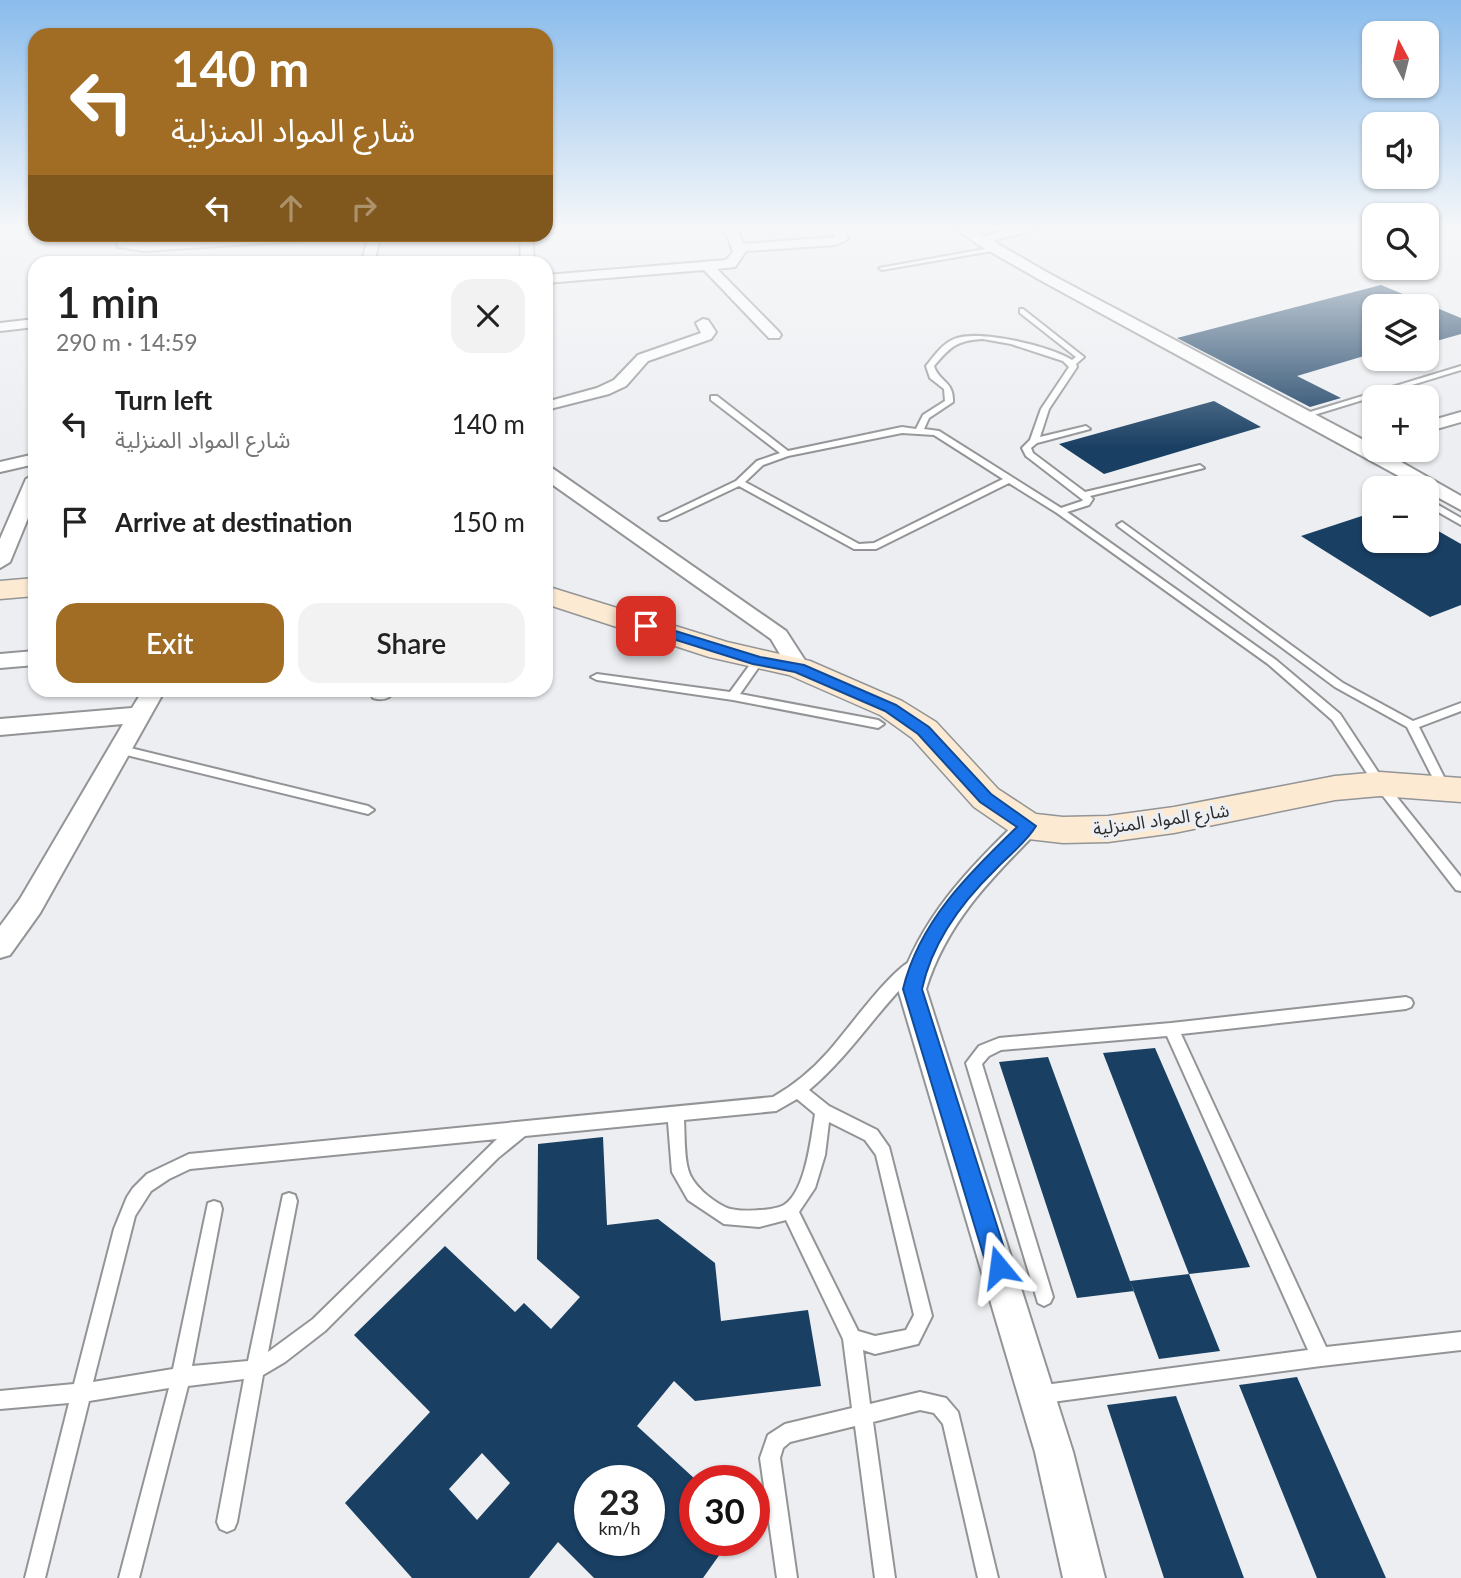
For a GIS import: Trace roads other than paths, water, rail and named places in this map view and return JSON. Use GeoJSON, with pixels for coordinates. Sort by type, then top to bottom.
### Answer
{"type":"FeatureCollection","features":[{"type":"Feature","properties":{"kind":"street"},"geometry":{"type":"LineString","coordinates":[[740,300],[774,335]]}},
{"type":"Feature","properties":{"kind":"street"},"geometry":{"type":"LineString","coordinates":[[1088,300],[1301,416],[1362,444]]}},
{"type":"Feature","properties":{"kind":"street"},"geometry":{"type":"LineString","coordinates":[[553,401],[603,391],[620,383],[643,358],[706,336],[709,332],[703,323]]}},
{"type":"Feature","properties":{"kind":"street"},"geometry":{"type":"LineString","coordinates":[[0,327],[28,324]]}},
{"type":"Feature","properties":{"kind":"street"},"geometry":{"type":"LineString","coordinates":[[1439,423],[1461,417]]}},
{"type":"Feature","properties":{"kind":"street"},"geometry":{"type":"LineString","coordinates":[[0,467],[28,461]]}},
{"type":"Feature","properties":{"kind":"street"},"geometry":{"type":"LineString","coordinates":[[1393,462],[1461,504]]}},
{"type":"Feature","properties":{"kind":"street"},"geometry":{"type":"LineString","coordinates":[[553,477],[779,635],[799,668]]}},
{"type":"Feature","properties":{"kind":"street"},"geometry":{"type":"LineString","coordinates":[[0,562],[28,496]]}},
{"type":"Feature","properties":{"kind":"street"},"geometry":{"type":"LineString","coordinates":[[0,590],[28,588]]}},
{"type":"Feature","properties":{"kind":"street","name":"شارع المواد المنزلية"},"geometry":{"type":"LineString","coordinates":[[553,597],[758,660],[799,668],[891,708],[924,730],[986,798],[1028,826],[1063,830],[1122,827],[1335,788],[1380,784],[1452,789]]}},
{"type":"Feature","properties":{"kind":"street"},"geometry":{"type":"LineString","coordinates":[[0,661],[28,659]]}},
{"type":"Feature","properties":{"kind":"street"},"geometry":{"type":"LineString","coordinates":[[0,947],[30,906],[150,697]]}},
{"type":"Feature","properties":{"kind":"street"},"geometry":{"type":"LineString","coordinates":[[0,727],[139,715]]}},
{"type":"Feature","properties":{"kind":"street"},"geometry":{"type":"LineString","coordinates":[[1028,826],[981,873],[943,919],[918,962],[912,989],[1054,1452],[1084,1578]]}},
{"type":"Feature","properties":{"kind":"lane"},"geometry":{"type":"LineString","coordinates":[[1023,311],[1080,357],[1072,364],[1073,367],[1045,409],[1034,441]]}},
{"type":"Feature","properties":{"kind":"lane"},"geometry":{"type":"LineString","coordinates":[[920,430],[926,416],[949,402],[948,389],[944,382],[930,371],[930,366],[946,348],[958,340],[976,337],[995,339],[1066,359],[1072,364]]}},
{"type":"Feature","properties":{"kind":"lane"},"geometry":{"type":"LineString","coordinates":[[1301,416],[1461,368]]}},
{"type":"Feature","properties":{"kind":"lane"},"geometry":{"type":"LineString","coordinates":[[714,398],[786,454]]}},
{"type":"Feature","properties":{"kind":"lane"},"geometry":{"type":"LineString","coordinates":[[1060,510],[1086,503],[1088,499],[1029,454],[1026,448],[1034,441],[1086,429]]}},
{"type":"Feature","properties":{"kind":"lane"},"geometry":{"type":"LineString","coordinates":[[664,518],[739,483],[760,463],[786,454],[902,430],[936,433],[1007,480],[1060,510],[1272,662],[1336,718],[1380,784],[1461,886]]}},
{"type":"Feature","properties":{"kind":"lane"},"geometry":{"type":"LineString","coordinates":[[1084,495],[1200,468]]}},
{"type":"Feature","properties":{"kind":"lane"},"geometry":{"type":"LineString","coordinates":[[739,483],[857,547],[876,546],[1007,480]]}},
{"type":"Feature","properties":{"kind":"lane"},"geometry":{"type":"LineString","coordinates":[[1439,509],[1461,522]]}},
{"type":"Feature","properties":{"kind":"lane"},"geometry":{"type":"LineString","coordinates":[[1122,525],[1339,685],[1412,725],[1452,789]]}},
{"type":"Feature","properties":{"kind":"lane"},"geometry":{"type":"LineString","coordinates":[[733,696],[758,660]]}},
{"type":"Feature","properties":{"kind":"lane"},"geometry":{"type":"LineString","coordinates":[[597,677],[733,696],[878,724]]}},
{"type":"Feature","properties":{"kind":"lane"},"geometry":{"type":"LineString","coordinates":[[1412,725],[1461,707]]}},
{"type":"Feature","properties":{"kind":"lane"},"geometry":{"type":"LineString","coordinates":[[118,749],[368,810]]}},
{"type":"Feature","properties":{"kind":"lane"},"geometry":{"type":"LineString","coordinates":[[35,1578],[122,1229],[132,1198],[153,1177],[189,1162],[676,1116],[776,1104],[808,1084],[893,983],[918,962]]}},
{"type":"Feature","properties":{"kind":"lane"},"geometry":{"type":"LineString","coordinates":[[1044,1297],[974,1063],[984,1051],[999,1044],[1171,1029],[1406,1003]]}},
{"type":"Feature","properties":{"kind":"lane"},"geometry":{"type":"LineString","coordinates":[[1171,1029],[1321,1357]]}},
{"type":"Feature","properties":{"kind":"lane"},"geometry":{"type":"LineString","coordinates":[[799,1091],[823,1111],[871,1135],[883,1152],[923,1316],[912,1338],[875,1345],[852,1338]]}},
{"type":"Feature","properties":{"kind":"lane"},"geometry":{"type":"LineString","coordinates":[[676,1116],[680,1172],[694,1194],[724,1216],[759,1219],[790,1211],[807,1188],[817,1155],[823,1111]]}},
{"type":"Feature","properties":{"kind":"lane"},"geometry":{"type":"LineString","coordinates":[[0,1400],[81,1393],[180,1377],[254,1369],[279,1356],[318,1325],[492,1153],[519,1131]]}},
{"type":"Feature","properties":{"kind":"lane"},"geometry":{"type":"LineString","coordinates":[[227,1522],[254,1369],[289,1200]]}},
{"type":"Feature","properties":{"kind":"lane"},"geometry":{"type":"LineString","coordinates":[[129,1578],[180,1377],[215,1209]]}},
{"type":"Feature","properties":{"kind":"lane"},"geometry":{"type":"LineString","coordinates":[[790,1211],[852,1338],[885,1578]]}},
{"type":"Feature","properties":{"kind":"lane"},"geometry":{"type":"LineString","coordinates":[[1037,1395],[1461,1341]]}},
{"type":"Feature","properties":{"kind":"lane"},"geometry":{"type":"LineString","coordinates":[[787,1578],[770,1458],[775,1442],[785,1434],[861,1413],[920,1401],[939,1405],[951,1419],[988,1578]]}}]}
